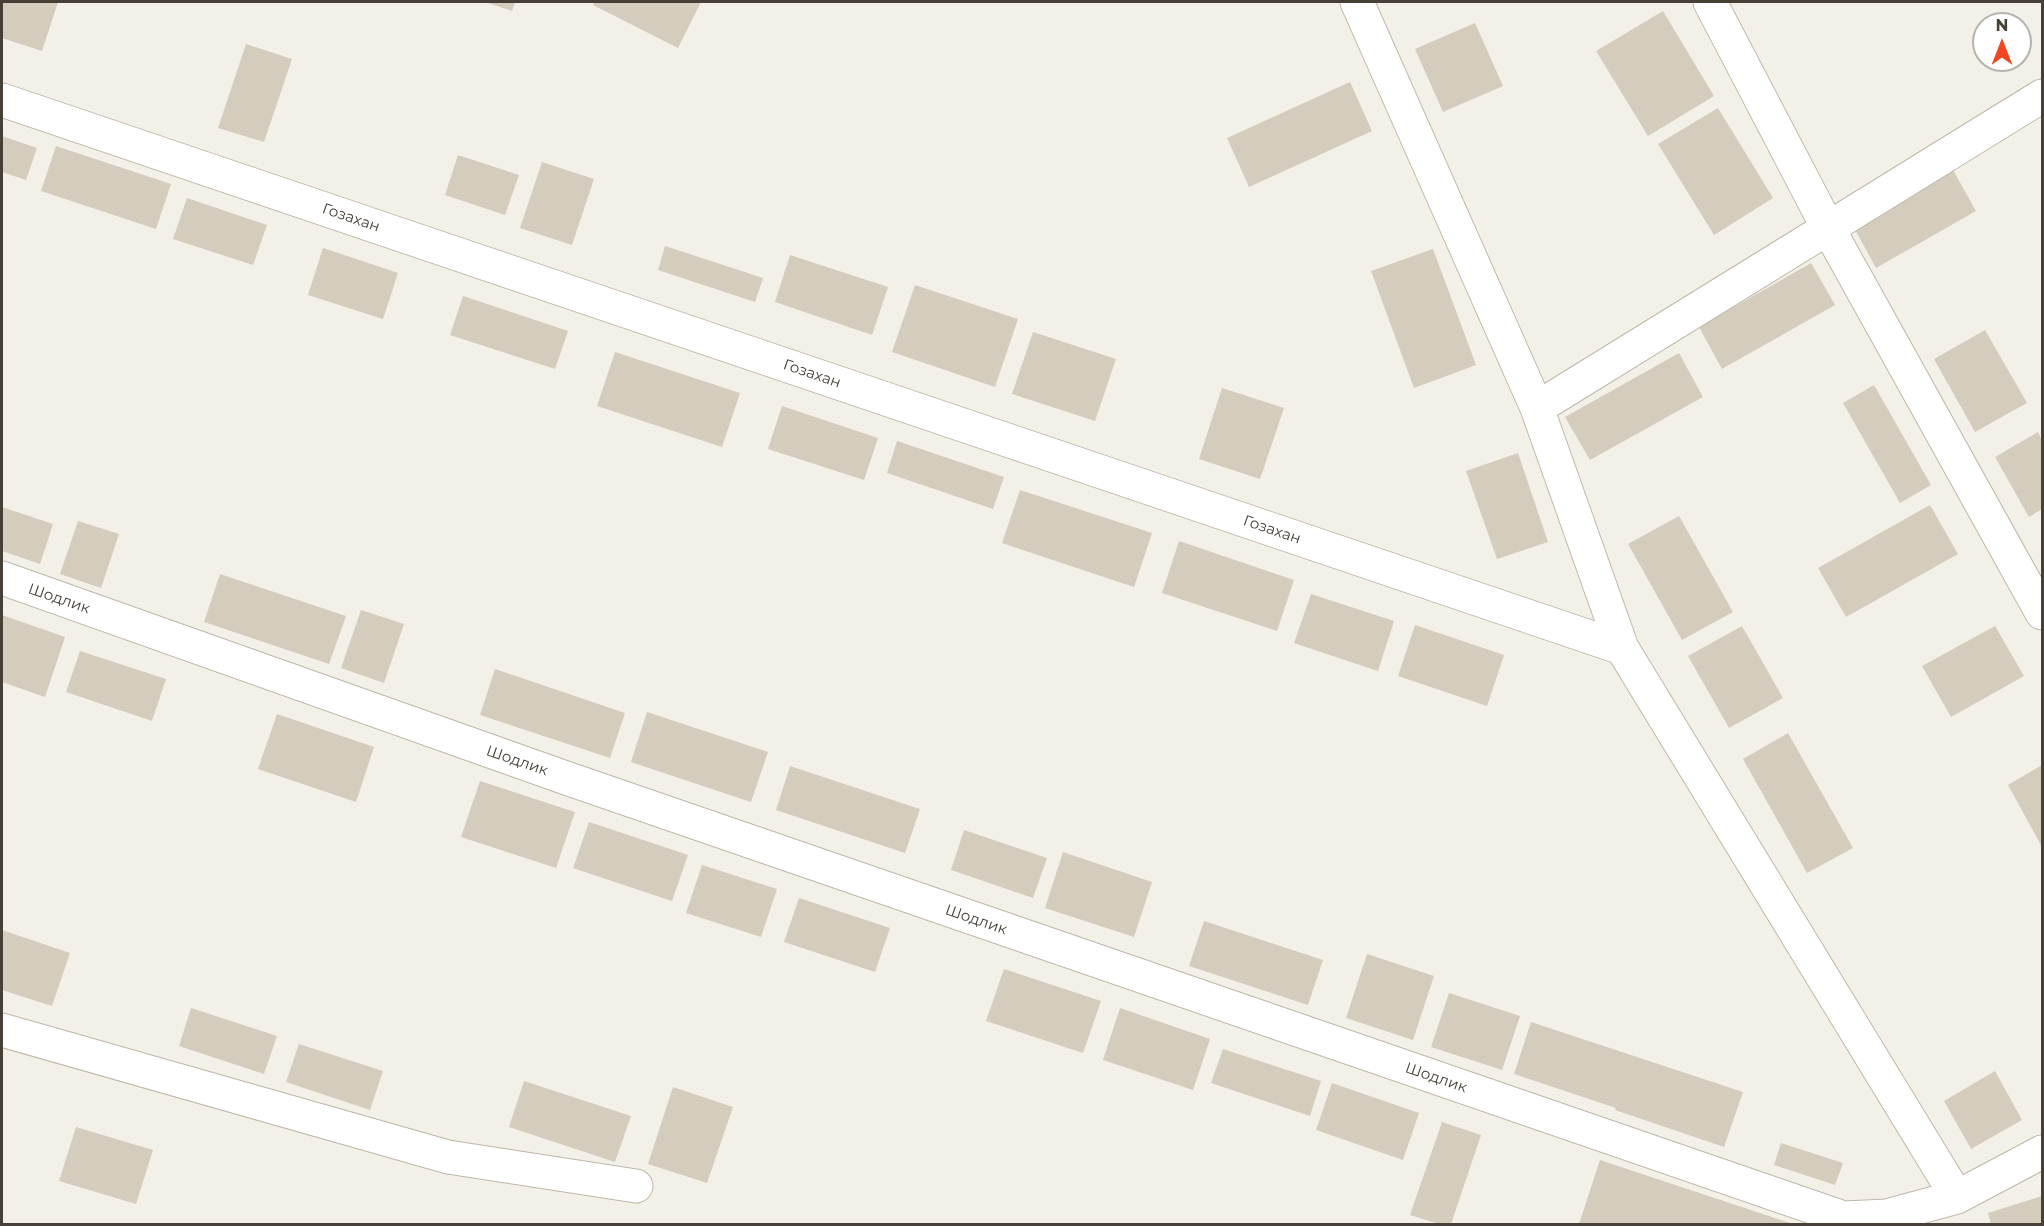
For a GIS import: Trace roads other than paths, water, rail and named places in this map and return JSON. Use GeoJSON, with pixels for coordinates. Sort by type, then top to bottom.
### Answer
{"type":"FeatureCollection","features":[{"type":"Feature","properties":{"kind":"street"},"geometry":{"type":"LineString","coordinates":[[1357,2],[1537,408],[1622,648],[1957,1197]]}},
{"type":"Feature","properties":{"kind":"street"},"geometry":{"type":"LineString","coordinates":[[1710,2],[1828,228],[2043,613]]}},
{"type":"Feature","properties":{"kind":"street"},"geometry":{"type":"LineString","coordinates":[[1537,408],[2043,96]]}},
{"type":"Feature","properties":{"kind":"street","name":"Гозахан"},"geometry":{"type":"LineString","coordinates":[[2,100],[1622,648]]}},
{"type":"Feature","properties":{"kind":"street","name":"Шодлик"},"geometry":{"type":"LineString","coordinates":[[2,578],[555,774],[1844,1218],[1887,1216],[1957,1197],[2043,1152]]}},
{"type":"Feature","properties":{"kind":"street"},"geometry":{"type":"LineString","coordinates":[[2,1030],[448,1157],[636,1186]]}}]}
